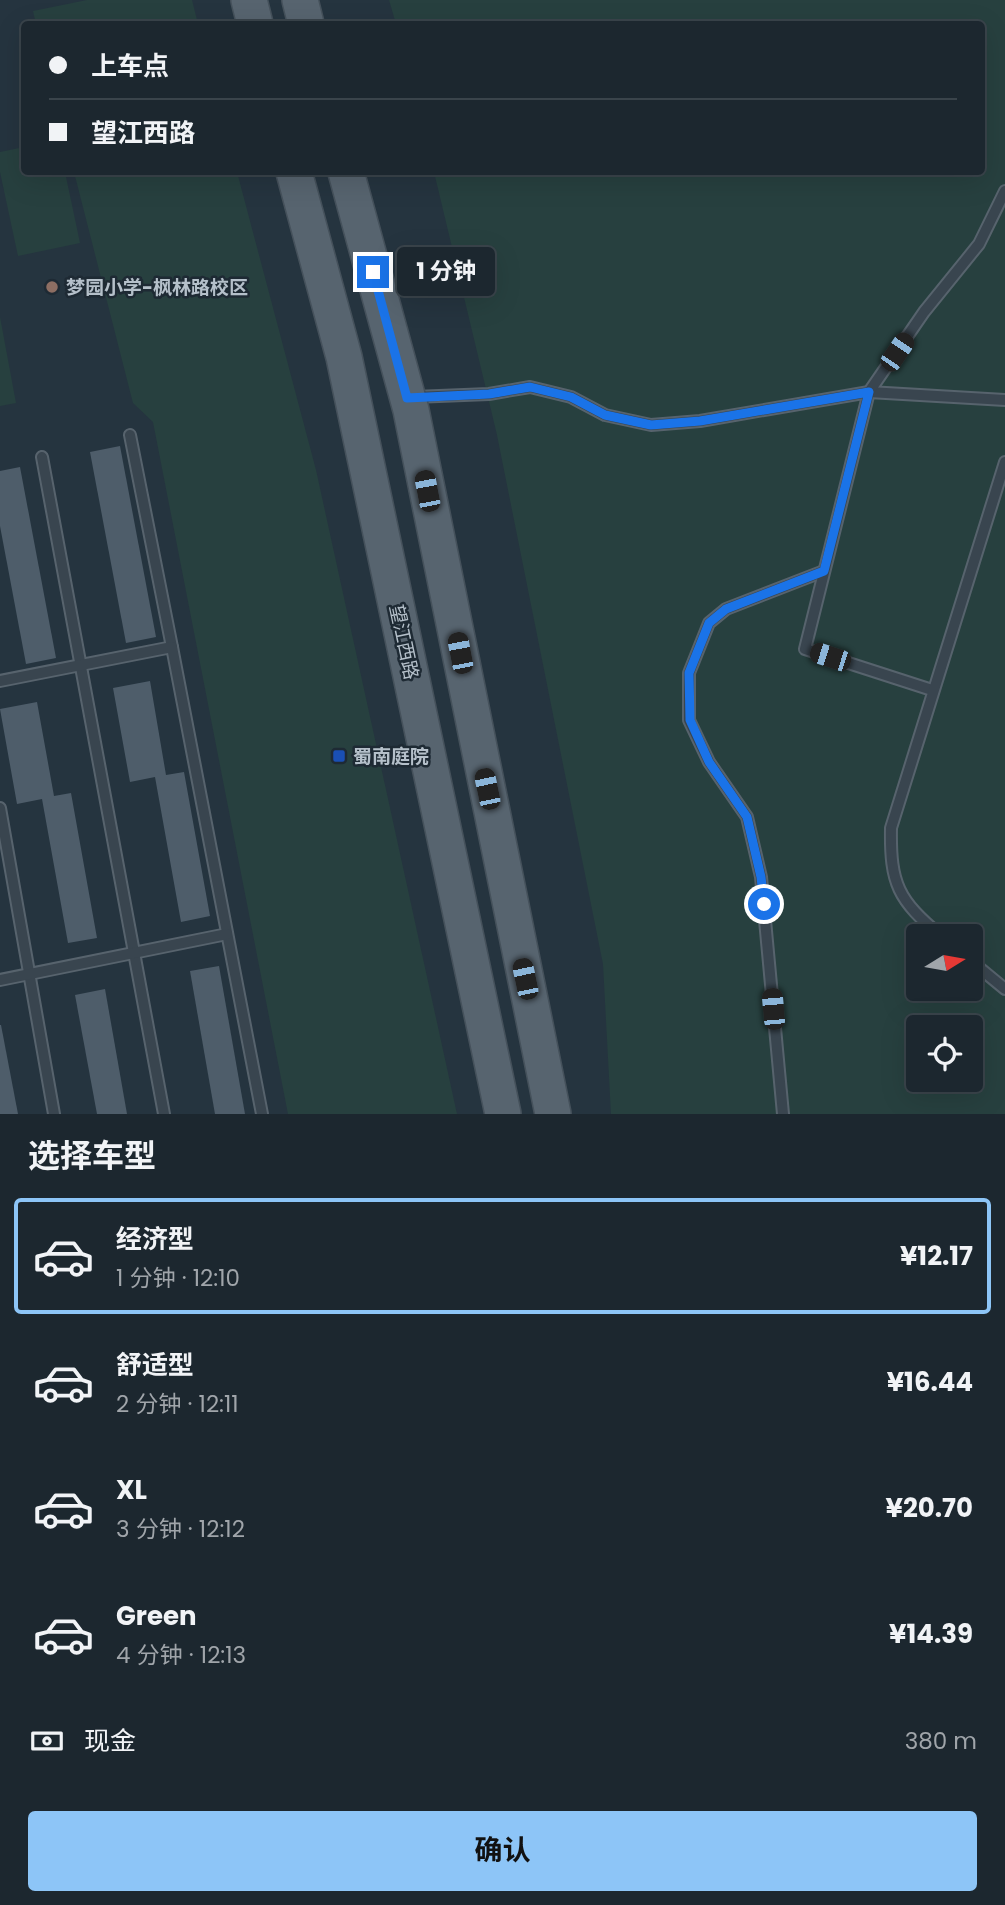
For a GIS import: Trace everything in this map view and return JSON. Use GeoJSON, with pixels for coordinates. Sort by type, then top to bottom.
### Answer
{"type":"FeatureCollection","features":[{"type":"Feature","properties":{"kind":"main road"},"geometry":{"type":"LineString","coordinates":[[248,0],[254,21]]}},
{"type":"Feature","properties":{"kind":"main road"},"geometry":{"type":"LineString","coordinates":[[300,0],[305,21]]}},
{"type":"Feature","properties":{"kind":"main road","name":"望江西路"},"geometry":{"type":"LineString","coordinates":[[295,175],[344,356],[503,1114]]}},
{"type":"Feature","properties":{"kind":"main road"},"geometry":{"type":"LineString","coordinates":[[347,175],[407,398],[552,1114]]}},
{"type":"Feature","properties":{"kind":"lane"},"geometry":{"type":"LineString","coordinates":[[932,690],[805,649],[869,392],[924,312],[979,244],[1005,191]]}},
{"type":"Feature","properties":{"kind":"lane"},"geometry":{"type":"LineString","coordinates":[[407,398],[489,394],[530,387],[571,397],[605,415],[651,425],[700,421],[869,392],[1005,400]]}},
{"type":"Feature","properties":{"kind":"lane"},"geometry":{"type":"LineString","coordinates":[[130,435],[262,1114]]}},
{"type":"Feature","properties":{"kind":"lane"},"geometry":{"type":"LineString","coordinates":[[42,457],[83,665],[164,1114]]}},
{"type":"Feature","properties":{"kind":"lane"},"geometry":{"type":"LineString","coordinates":[[927,924],[897,887],[891,853],[894,814],[1005,462]]}},
{"type":"Feature","properties":{"kind":"lane"},"geometry":{"type":"LineString","coordinates":[[783,1114],[761,877],[756,849],[747,817],[699,744],[690,720],[689,673],[709,623],[726,609],[824,571]]}},
{"type":"Feature","properties":{"kind":"lane"},"geometry":{"type":"LineString","coordinates":[[0,681],[172,648]]}},
{"type":"Feature","properties":{"kind":"lane"},"geometry":{"type":"LineString","coordinates":[[0,808],[54,1114]]}},
{"type":"Feature","properties":{"kind":"lane"},"geometry":{"type":"LineString","coordinates":[[0,980],[227,934]]}},
{"type":"Feature","properties":{"kind":"lane"},"geometry":{"type":"LineString","coordinates":[[984,972],[1005,989]]}},
{"type":"Feature","properties":{"kind":"green space"},"geometry":{"type":"Polygon","coordinates":[[[87,0],[192,0],[197,21],[35,21],[33,11],[87,0]]]}},
{"type":"Feature","properties":{"kind":"green space"},"geometry":{"type":"Polygon","coordinates":[[[389,0],[1005,0],[1005,1114],[611,1114],[603,964],[497,435],[435,175],[985,175],[985,21],[395,21],[389,0]]]}},
{"type":"Feature","properties":{"kind":"green space"},"geometry":{"type":"Polygon","coordinates":[[[21,148],[21,175],[66,175],[80,243],[18,256],[0,172],[0,152],[21,148]]]}},
{"type":"Feature","properties":{"kind":"green space"},"geometry":{"type":"Polygon","coordinates":[[[75,175],[238,175],[316,470],[457,1114],[288,1114],[153,422],[133,403],[75,175]]]}},
{"type":"Feature","properties":{"kind":"green space"},"geometry":{"type":"Polygon","coordinates":[[[0,317],[16,403],[0,406],[0,317]]]}},
{"type":"Feature","properties":{"kind":"building"},"geometry":{"type":"Polygon","coordinates":[[[120,446],[156,637],[126,643],[90,452],[120,446]]]}},
{"type":"Feature","properties":{"kind":"building"},"geometry":{"type":"Polygon","coordinates":[[[20,467],[56,658],[26,664],[0,526],[0,471],[20,467]]]}},
{"type":"Feature","properties":{"kind":"building"},"geometry":{"type":"Polygon","coordinates":[[[150,681],[166,775],[184,772],[210,916],[181,922],[155,777],[130,782],[113,688],[150,681]]]}},
{"type":"Feature","properties":{"kind":"building"},"geometry":{"type":"Polygon","coordinates":[[[37,702],[54,796],[71,793],[97,938],[68,943],[42,799],[17,804],[0,709],[37,702]]]}},
{"type":"Feature","properties":{"kind":"building"},"geometry":{"type":"Polygon","coordinates":[[[219,966],[245,1114],[215,1114],[190,971],[219,966]]]}},
{"type":"Feature","properties":{"kind":"building"},"geometry":{"type":"Polygon","coordinates":[[[105,989],[127,1114],[97,1114],[75,995],[105,989]]]}},
{"type":"Feature","properties":{"kind":"building"},"geometry":{"type":"Polygon","coordinates":[[[1,1025],[18,1114],[0,1114],[1,1025]]]}},
{"type":"Feature","properties":{"kind":"place","name":"梦园小学-枫林路校区"},"geometry":{"type":"Point","coordinates":[52,287]}},
{"type":"Feature","properties":{"kind":"place","name":"蜀南庭院"},"geometry":{"type":"Point","coordinates":[339,756]}},
{"type":"Feature","properties":{"kind":"route"},"geometry":{"type":"LineString","coordinates":[[373,272],[407,398],[489,394],[530,387],[571,397],[605,415],[651,425],[700,421],[869,392],[824,571],[743,600],[726,609],[709,623],[689,673],[690,720],[709,762],[747,817],[756,849],[764,904]]}}]}
